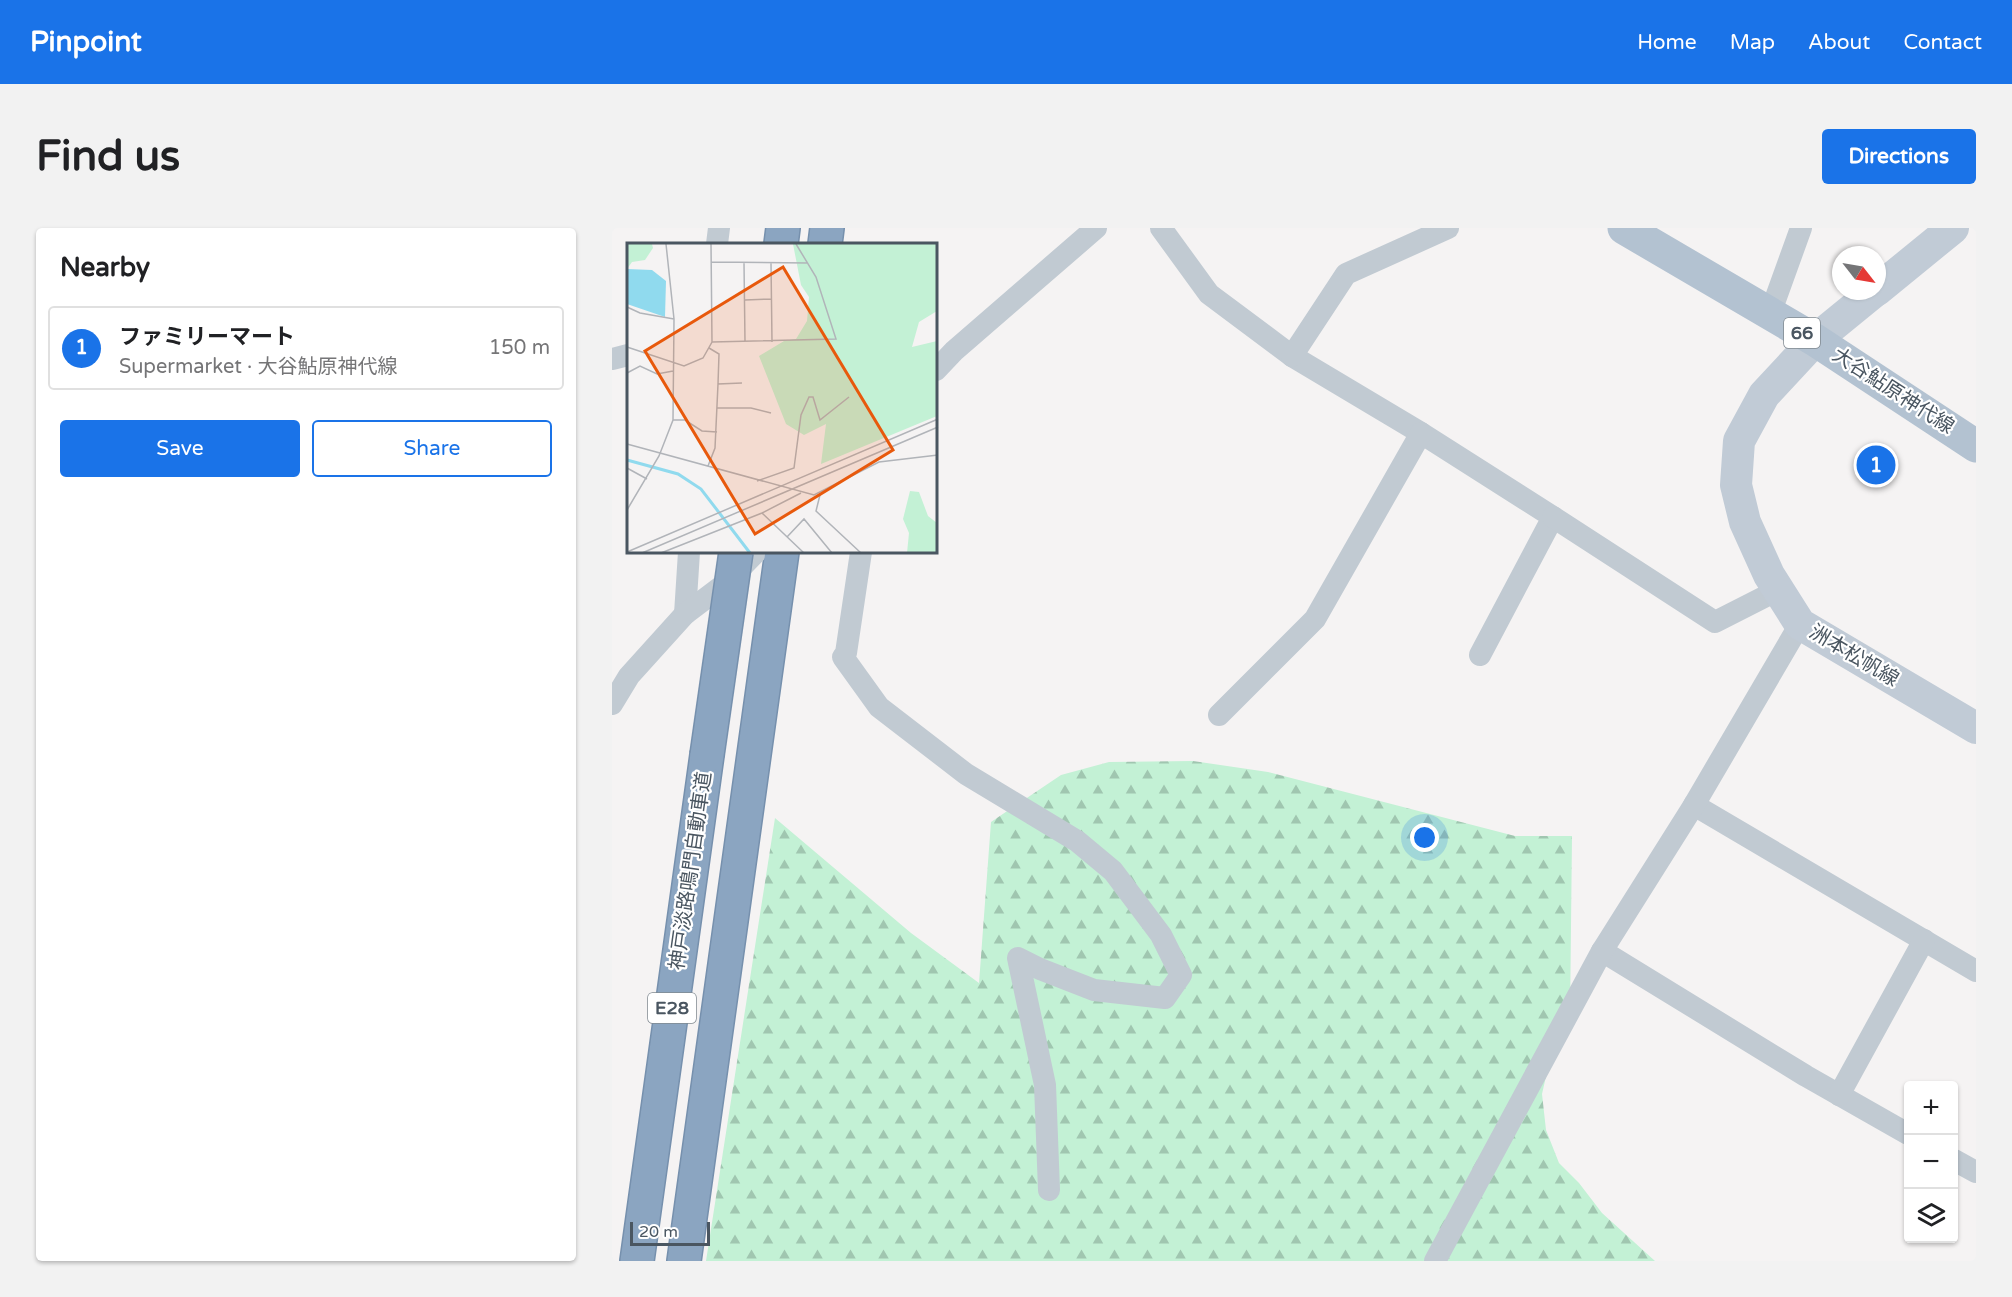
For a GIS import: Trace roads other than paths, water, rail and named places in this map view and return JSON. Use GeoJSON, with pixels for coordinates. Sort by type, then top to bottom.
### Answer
{"type":"FeatureCollection","features":[{"type":"Feature","properties":{"kind":"highway"},"geometry":{"type":"LineString","coordinates":[[781,243],[783,228]]}},
{"type":"Feature","properties":{"kind":"highway"},"geometry":{"type":"LineString","coordinates":[[825,243],[827,228]]}},
{"type":"Feature","properties":{"kind":"highway","name":"神戸淡路鳴門自動車道"},"geometry":{"type":"LineString","coordinates":[[637,1261],[736,554]]}},
{"type":"Feature","properties":{"kind":"highway","name":"E28"},"geometry":{"type":"LineString","coordinates":[[684,1261],[782,554]]}},
{"type":"Feature","properties":{"kind":"main road","name":"大谷鮎原神代線"},"geometry":{"type":"LineString","coordinates":[[1624,228],[1815,340],[1976,446]]}},
{"type":"Feature","properties":{"kind":"main road","name":"洲本松帆線"},"geometry":{"type":"LineString","coordinates":[[1886,282],[1953,228]]}},
{"type":"Feature","properties":{"kind":"main road","name":"洲本松帆線"},"geometry":{"type":"LineString","coordinates":[[1864,300],[1815,340],[1764,395],[1739,441],[1736,485],[1745,522],[1769,574],[1800,624],[1976,728]]}},
{"type":"Feature","properties":{"kind":"street"},"geometry":{"type":"LineString","coordinates":[[717,243],[719,228]]}},
{"type":"Feature","properties":{"kind":"street"},"geometry":{"type":"LineString","coordinates":[[938,368],[954,351],[1096,228]]}},
{"type":"Feature","properties":{"kind":"street"},"geometry":{"type":"LineString","coordinates":[[1161,228],[1209,294],[1292,356],[1421,433],[1715,622],[1778,590]]}},
{"type":"Feature","properties":{"kind":"street"},"geometry":{"type":"LineString","coordinates":[[1292,356],[1346,274],[1448,228]]}},
{"type":"Feature","properties":{"kind":"street"},"geometry":{"type":"LineString","coordinates":[[1770,314],[1801,228]]}},
{"type":"Feature","properties":{"kind":"street"},"geometry":{"type":"LineString","coordinates":[[612,359],[627,355]]}},
{"type":"Feature","properties":{"kind":"street"},"geometry":{"type":"LineString","coordinates":[[1219,715],[1315,619],[1421,433]]}},
{"type":"Feature","properties":{"kind":"street"},"geometry":{"type":"LineString","coordinates":[[1480,655],[1553,517]]}},
{"type":"Feature","properties":{"kind":"street"},"geometry":{"type":"LineString","coordinates":[[685,614],[689,554]]}},
{"type":"Feature","properties":{"kind":"street"},"geometry":{"type":"LineString","coordinates":[[612,704],[629,676],[685,614],[726,583],[754,554]]}},
{"type":"Feature","properties":{"kind":"street"},"geometry":{"type":"LineString","coordinates":[[861,554],[846,653],[843,657],[879,707],[966,774],[1077,840],[1113,871],[1161,935],[1181,975],[1165,998],[1094,990],[1018,958],[1046,1085],[1049,1190]]}},
{"type":"Feature","properties":{"kind":"street"},"geometry":{"type":"LineString","coordinates":[[1435,1261],[1602,951],[1694,805],[1800,624]]}},
{"type":"Feature","properties":{"kind":"street"},"geometry":{"type":"LineString","coordinates":[[1694,805],[1976,971]]}},
{"type":"Feature","properties":{"kind":"street"},"geometry":{"type":"LineString","coordinates":[[1839,1095],[1924,940]]}},
{"type":"Feature","properties":{"kind":"street"},"geometry":{"type":"LineString","coordinates":[[1602,951],[1839,1095],[1904,1132]]}},
{"type":"Feature","properties":{"kind":"street"},"geometry":{"type":"LineString","coordinates":[[1958,1163],[1976,1172]]}},
{"type":"Feature","properties":{"kind":"place","name":"ファミリーマート"},"geometry":{"type":"Point","coordinates":[1876,465]}}]}
